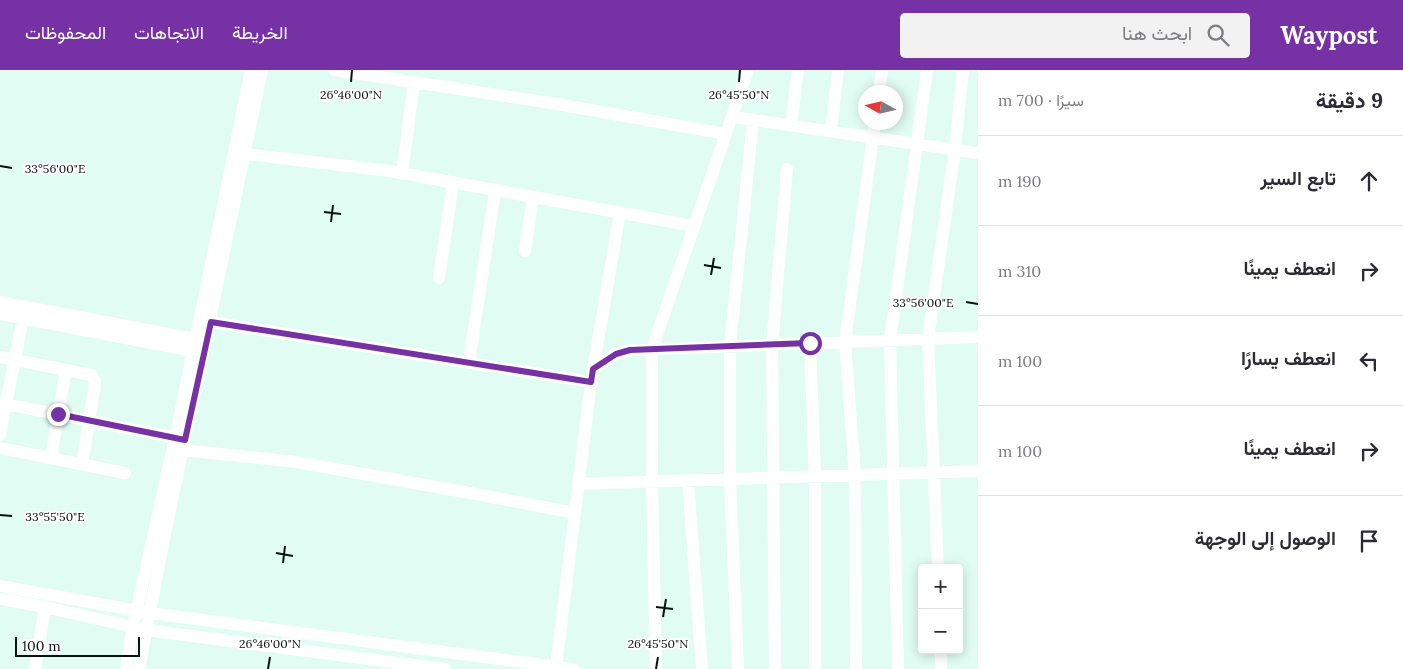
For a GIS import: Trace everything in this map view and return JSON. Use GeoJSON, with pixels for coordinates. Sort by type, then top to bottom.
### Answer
{"type":"FeatureCollection","features":[{"type":"Feature","properties":{"kind":"street"},"geometry":{"type":"LineString","coordinates":[[139,669],[251,70]]}},
{"type":"Feature","properties":{"kind":"street"},"geometry":{"type":"LineString","coordinates":[[126,669],[133,626],[181,442],[194,345],[205,321],[245,154],[262,70]]}},
{"type":"Feature","properties":{"kind":"street"},"geometry":{"type":"LineString","coordinates":[[334,70],[409,78],[726,134]]}},
{"type":"Feature","properties":{"kind":"street"},"geometry":{"type":"LineString","coordinates":[[656,669],[652,482],[652,349],[748,70]]}},
{"type":"Feature","properties":{"kind":"street"},"geometry":{"type":"LineString","coordinates":[[791,125],[798,70]]}},
{"type":"Feature","properties":{"kind":"street"},"geometry":{"type":"LineString","coordinates":[[831,131],[838,70]]}},
{"type":"Feature","properties":{"kind":"street"},"geometry":{"type":"LineString","coordinates":[[880,85],[882,70]]}},
{"type":"Feature","properties":{"kind":"street"},"geometry":{"type":"LineString","coordinates":[[898,669],[890,341],[927,70]]}},
{"type":"Feature","properties":{"kind":"street"},"geometry":{"type":"LineString","coordinates":[[938,564],[928,339],[963,70]]}},
{"type":"Feature","properties":{"kind":"street"},"geometry":{"type":"LineString","coordinates":[[402,174],[409,78]]}},
{"type":"Feature","properties":{"kind":"street"},"geometry":{"type":"LineString","coordinates":[[733,117],[978,153]]}},
{"type":"Feature","properties":{"kind":"street"},"geometry":{"type":"LineString","coordinates":[[738,669],[730,480],[730,346],[753,120]]}},
{"type":"Feature","properties":{"kind":"street"},"geometry":{"type":"LineString","coordinates":[[856,669],[855,476],[845,342],[874,130]]}},
{"type":"Feature","properties":{"kind":"street"},"geometry":{"type":"LineString","coordinates":[[245,154],[402,174],[694,226]]}},
{"type":"Feature","properties":{"kind":"street"},"geometry":{"type":"LineString","coordinates":[[775,669],[772,345],[787,169]]}},
{"type":"Feature","properties":{"kind":"street"},"geometry":{"type":"LineString","coordinates":[[439,278],[453,183]]}},
{"type":"Feature","properties":{"kind":"street"},"geometry":{"type":"LineString","coordinates":[[469,362],[495,191]]}},
{"type":"Feature","properties":{"kind":"street"},"geometry":{"type":"LineString","coordinates":[[525,251],[533,197]]}},
{"type":"Feature","properties":{"kind":"street"},"geometry":{"type":"LineString","coordinates":[[556,666],[592,375],[620,212]]}},
{"type":"Feature","properties":{"kind":"street"},"geometry":{"type":"LineString","coordinates":[[0,302],[194,345]]}},
{"type":"Feature","properties":{"kind":"street"},"geometry":{"type":"LineString","coordinates":[[0,314],[194,345]]}},
{"type":"Feature","properties":{"kind":"street"},"geometry":{"type":"LineString","coordinates":[[0,434],[3,403],[23,318]]}},
{"type":"Feature","properties":{"kind":"street"},"geometry":{"type":"LineString","coordinates":[[205,321],[469,362],[592,375],[616,354],[630,350],[978,337]]}},
{"type":"Feature","properties":{"kind":"street"},"geometry":{"type":"LineString","coordinates":[[810,343],[816,477],[815,669]]}},
{"type":"Feature","properties":{"kind":"street"},"geometry":{"type":"LineString","coordinates":[[0,357],[91,374],[95,384],[82,464]]}},
{"type":"Feature","properties":{"kind":"street"},"geometry":{"type":"LineString","coordinates":[[51,458],[66,370]]}},
{"type":"Feature","properties":{"kind":"street"},"geometry":{"type":"LineString","coordinates":[[3,403],[181,442],[575,513]]}},
{"type":"Feature","properties":{"kind":"street"},"geometry":{"type":"LineString","coordinates":[[0,448],[126,473]]}},
{"type":"Feature","properties":{"kind":"street"},"geometry":{"type":"LineString","coordinates":[[578,484],[978,471]]}},
{"type":"Feature","properties":{"kind":"street"},"geometry":{"type":"LineString","coordinates":[[688,481],[702,669]]}},
{"type":"Feature","properties":{"kind":"street"},"geometry":{"type":"LineString","coordinates":[[0,586],[150,613],[574,669]]}},
{"type":"Feature","properties":{"kind":"street"},"geometry":{"type":"LineString","coordinates":[[0,599],[45,607],[146,630],[445,669]]}},
{"type":"Feature","properties":{"kind":"street"},"geometry":{"type":"LineString","coordinates":[[35,669],[45,607]]}},
{"type":"Feature","properties":{"kind":"street"},"geometry":{"type":"LineString","coordinates":[[941,654],[941,669]]}},
{"type":"Feature","properties":{"kind":"route"},"geometry":{"type":"LineString","coordinates":[[58,414],[185,440],[211,322],[591,382],[593,369],[608,358],[630,350],[810,343]]}}]}
